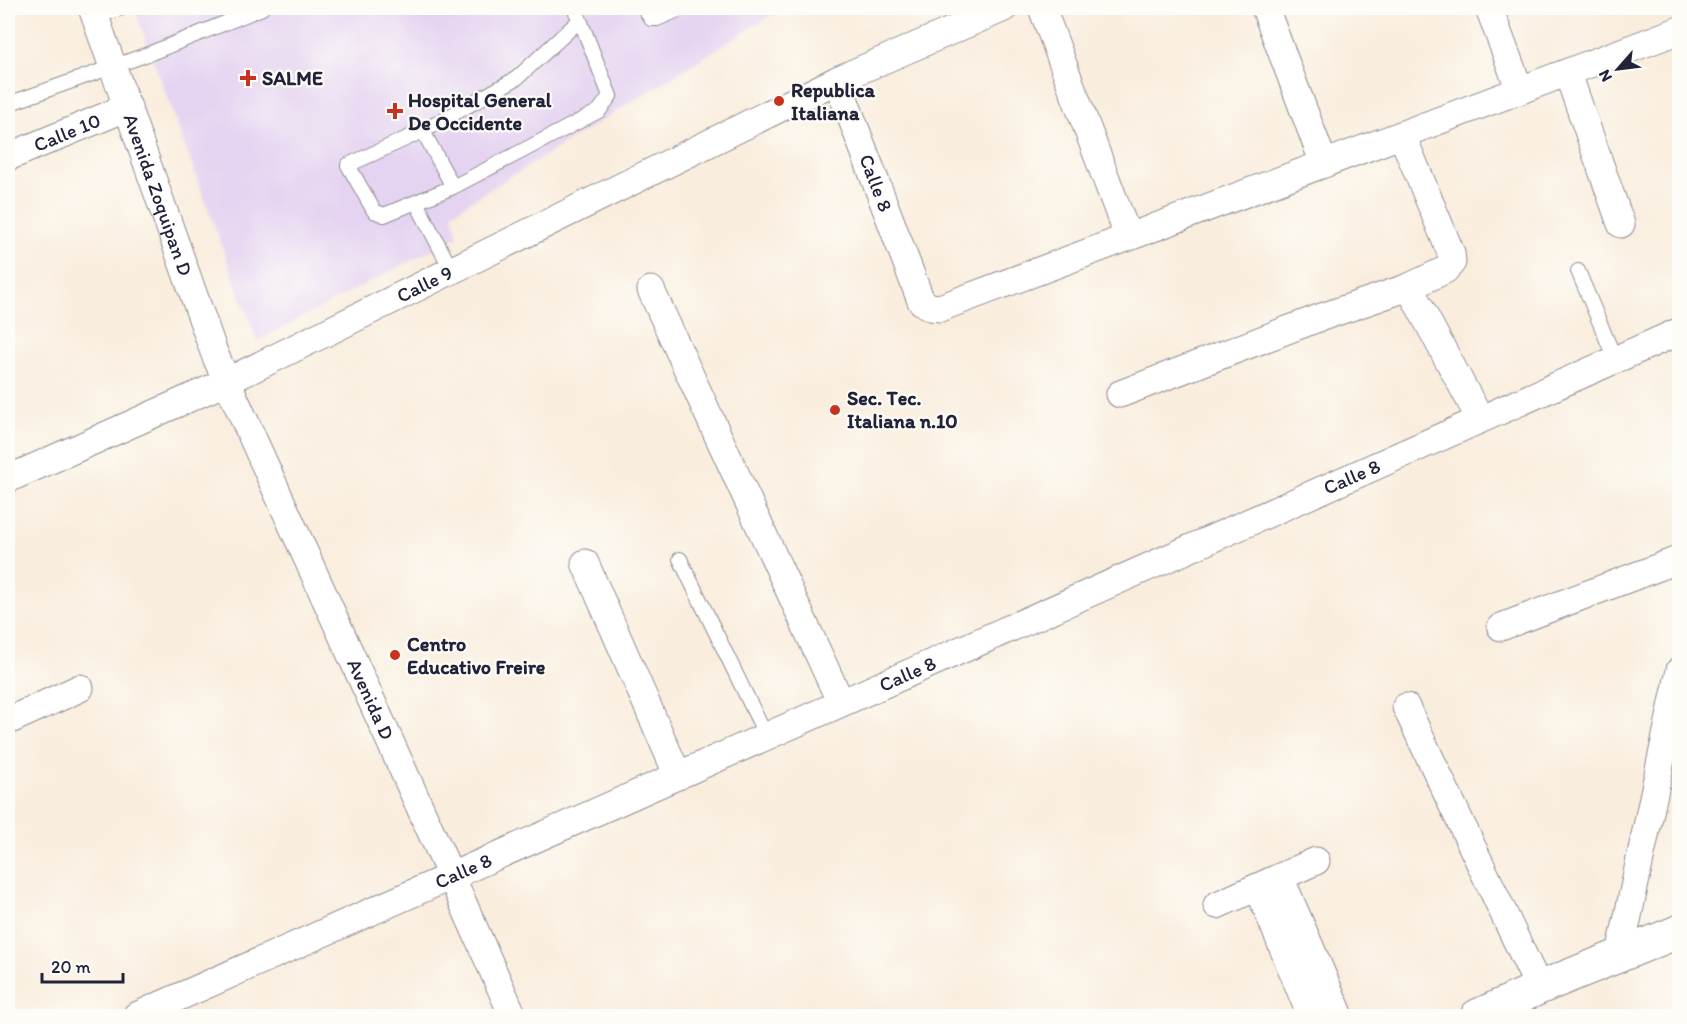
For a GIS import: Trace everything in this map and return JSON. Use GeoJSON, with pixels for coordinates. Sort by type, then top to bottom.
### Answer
{"type":"FeatureCollection","features":[{"type":"Feature","properties":{"kind":"street","name":"Calle 9"},"geometry":{"type":"LineString","coordinates":[[8,479],[227,381],[837,80],[1004,8]]}},
{"type":"Feature","properties":{"kind":"street"},"geometry":{"type":"LineString","coordinates":[[1042,8],[1128,237]]}},
{"type":"Feature","properties":{"kind":"street"},"geometry":{"type":"LineString","coordinates":[[1265,8],[1324,164]]}},
{"type":"Feature","properties":{"kind":"street"},"geometry":{"type":"LineString","coordinates":[[1490,8],[1520,91]]}},
{"type":"Feature","properties":{"kind":"street","name":"Avenida Zoquipan D"},"geometry":{"type":"LineString","coordinates":[[94,12],[227,381]]}},
{"type":"Feature","properties":{"kind":"street","name":"Calle 8"},"geometry":{"type":"LineString","coordinates":[[837,80],[921,301],[930,307],[940,308],[1568,74],[1680,30]]}},
{"type":"Feature","properties":{"kind":"street"},"geometry":{"type":"LineString","coordinates":[[1568,74],[1621,224]]}},
{"type":"Feature","properties":{"kind":"street","name":"Calle 10"},"geometry":{"type":"LineString","coordinates":[[8,158],[128,107]]}},
{"type":"Feature","properties":{"kind":"street"},"geometry":{"type":"LineString","coordinates":[[1120,394],[1409,286],[1445,270],[1452,262],[1451,253],[1402,135]]}},
{"type":"Feature","properties":{"kind":"street"},"geometry":{"type":"LineString","coordinates":[[1409,286],[1480,419]]}},
{"type":"Feature","properties":{"kind":"street"},"geometry":{"type":"LineString","coordinates":[[651,290],[841,703]]}},
{"type":"Feature","properties":{"kind":"street","name":"Calle 8"},"geometry":{"type":"LineString","coordinates":[[136,1017],[1680,330]]}},
{"type":"Feature","properties":{"kind":"street","name":"Avenida D"},"geometry":{"type":"LineString","coordinates":[[227,381],[513,1017]]}},
{"type":"Feature","properties":{"kind":"street"},"geometry":{"type":"LineString","coordinates":[[1501,627],[1680,559]]}},
{"type":"Feature","properties":{"kind":"street"},"geometry":{"type":"LineString","coordinates":[[585,563],[678,776]]}},
{"type":"Feature","properties":{"kind":"street"},"geometry":{"type":"LineString","coordinates":[[1620,954],[1680,670]]}},
{"type":"Feature","properties":{"kind":"street"},"geometry":{"type":"LineString","coordinates":[[8,721],[80,688]]}},
{"type":"Feature","properties":{"kind":"street"},"geometry":{"type":"LineString","coordinates":[[1406,707],[1539,988]]}},
{"type":"Feature","properties":{"kind":"street"},"geometry":{"type":"LineString","coordinates":[[1217,905],[1316,861]]}},
{"type":"Feature","properties":{"kind":"street"},"geometry":{"type":"LineString","coordinates":[[1269,882],[1311,1017]]}},
{"type":"Feature","properties":{"kind":"street"},"geometry":{"type":"LineString","coordinates":[[1269,882],[1340,1017]]}},
{"type":"Feature","properties":{"kind":"street"},"geometry":{"type":"LineString","coordinates":[[1481,1016],[1539,988],[1680,931]]}},
{"type":"Feature","properties":{"kind":"lane"},"geometry":{"type":"LineString","coordinates":[[94,12],[122,8]]}},
{"type":"Feature","properties":{"kind":"lane"},"geometry":{"type":"LineString","coordinates":[[8,105],[151,53],[262,8]]}},
{"type":"Feature","properties":{"kind":"lane"},"geometry":{"type":"LineString","coordinates":[[645,8],[651,19],[657,19],[683,8]]}},
{"type":"Feature","properties":{"kind":"lane"},"geometry":{"type":"LineString","coordinates":[[577,14],[609,96],[599,111],[453,188],[384,215],[374,211],[348,165],[423,131],[518,78],[577,14]]}},
{"type":"Feature","properties":{"kind":"lane"},"geometry":{"type":"LineString","coordinates":[[423,131],[453,188]]}},
{"type":"Feature","properties":{"kind":"lane"},"geometry":{"type":"LineString","coordinates":[[416,202],[452,271]]}},
{"type":"Feature","properties":{"kind":"lane"},"geometry":{"type":"LineString","coordinates":[[1578,271],[1615,359]]}},
{"type":"Feature","properties":{"kind":"lane"},"geometry":{"type":"LineString","coordinates":[[680,559],[766,736]]}},
{"type":"Feature","properties":{"kind":"shaded area","name":"Hospital General De Occidente"},"geometry":{"type":"Polygon","coordinates":[[[134,8],[783,8],[452,213],[458,236],[257,341],[134,8]]]}},
{"type":"Feature","properties":{"kind":"place","name":"SALME"},"geometry":{"type":"Point","coordinates":[248,78]}},
{"type":"Feature","properties":{"kind":"place","name":"Republica Italiana"},"geometry":{"type":"Point","coordinates":[779,101]}},
{"type":"Feature","properties":{"kind":"place","name":"Hospital General De Occidente"},"geometry":{"type":"Point","coordinates":[395,111]}},
{"type":"Feature","properties":{"kind":"place","name":"Sec. Tec. Italiana n.10"},"geometry":{"type":"Point","coordinates":[835,410]}},
{"type":"Feature","properties":{"kind":"place","name":"Centro Educativo Freire"},"geometry":{"type":"Point","coordinates":[395,655]}}]}
